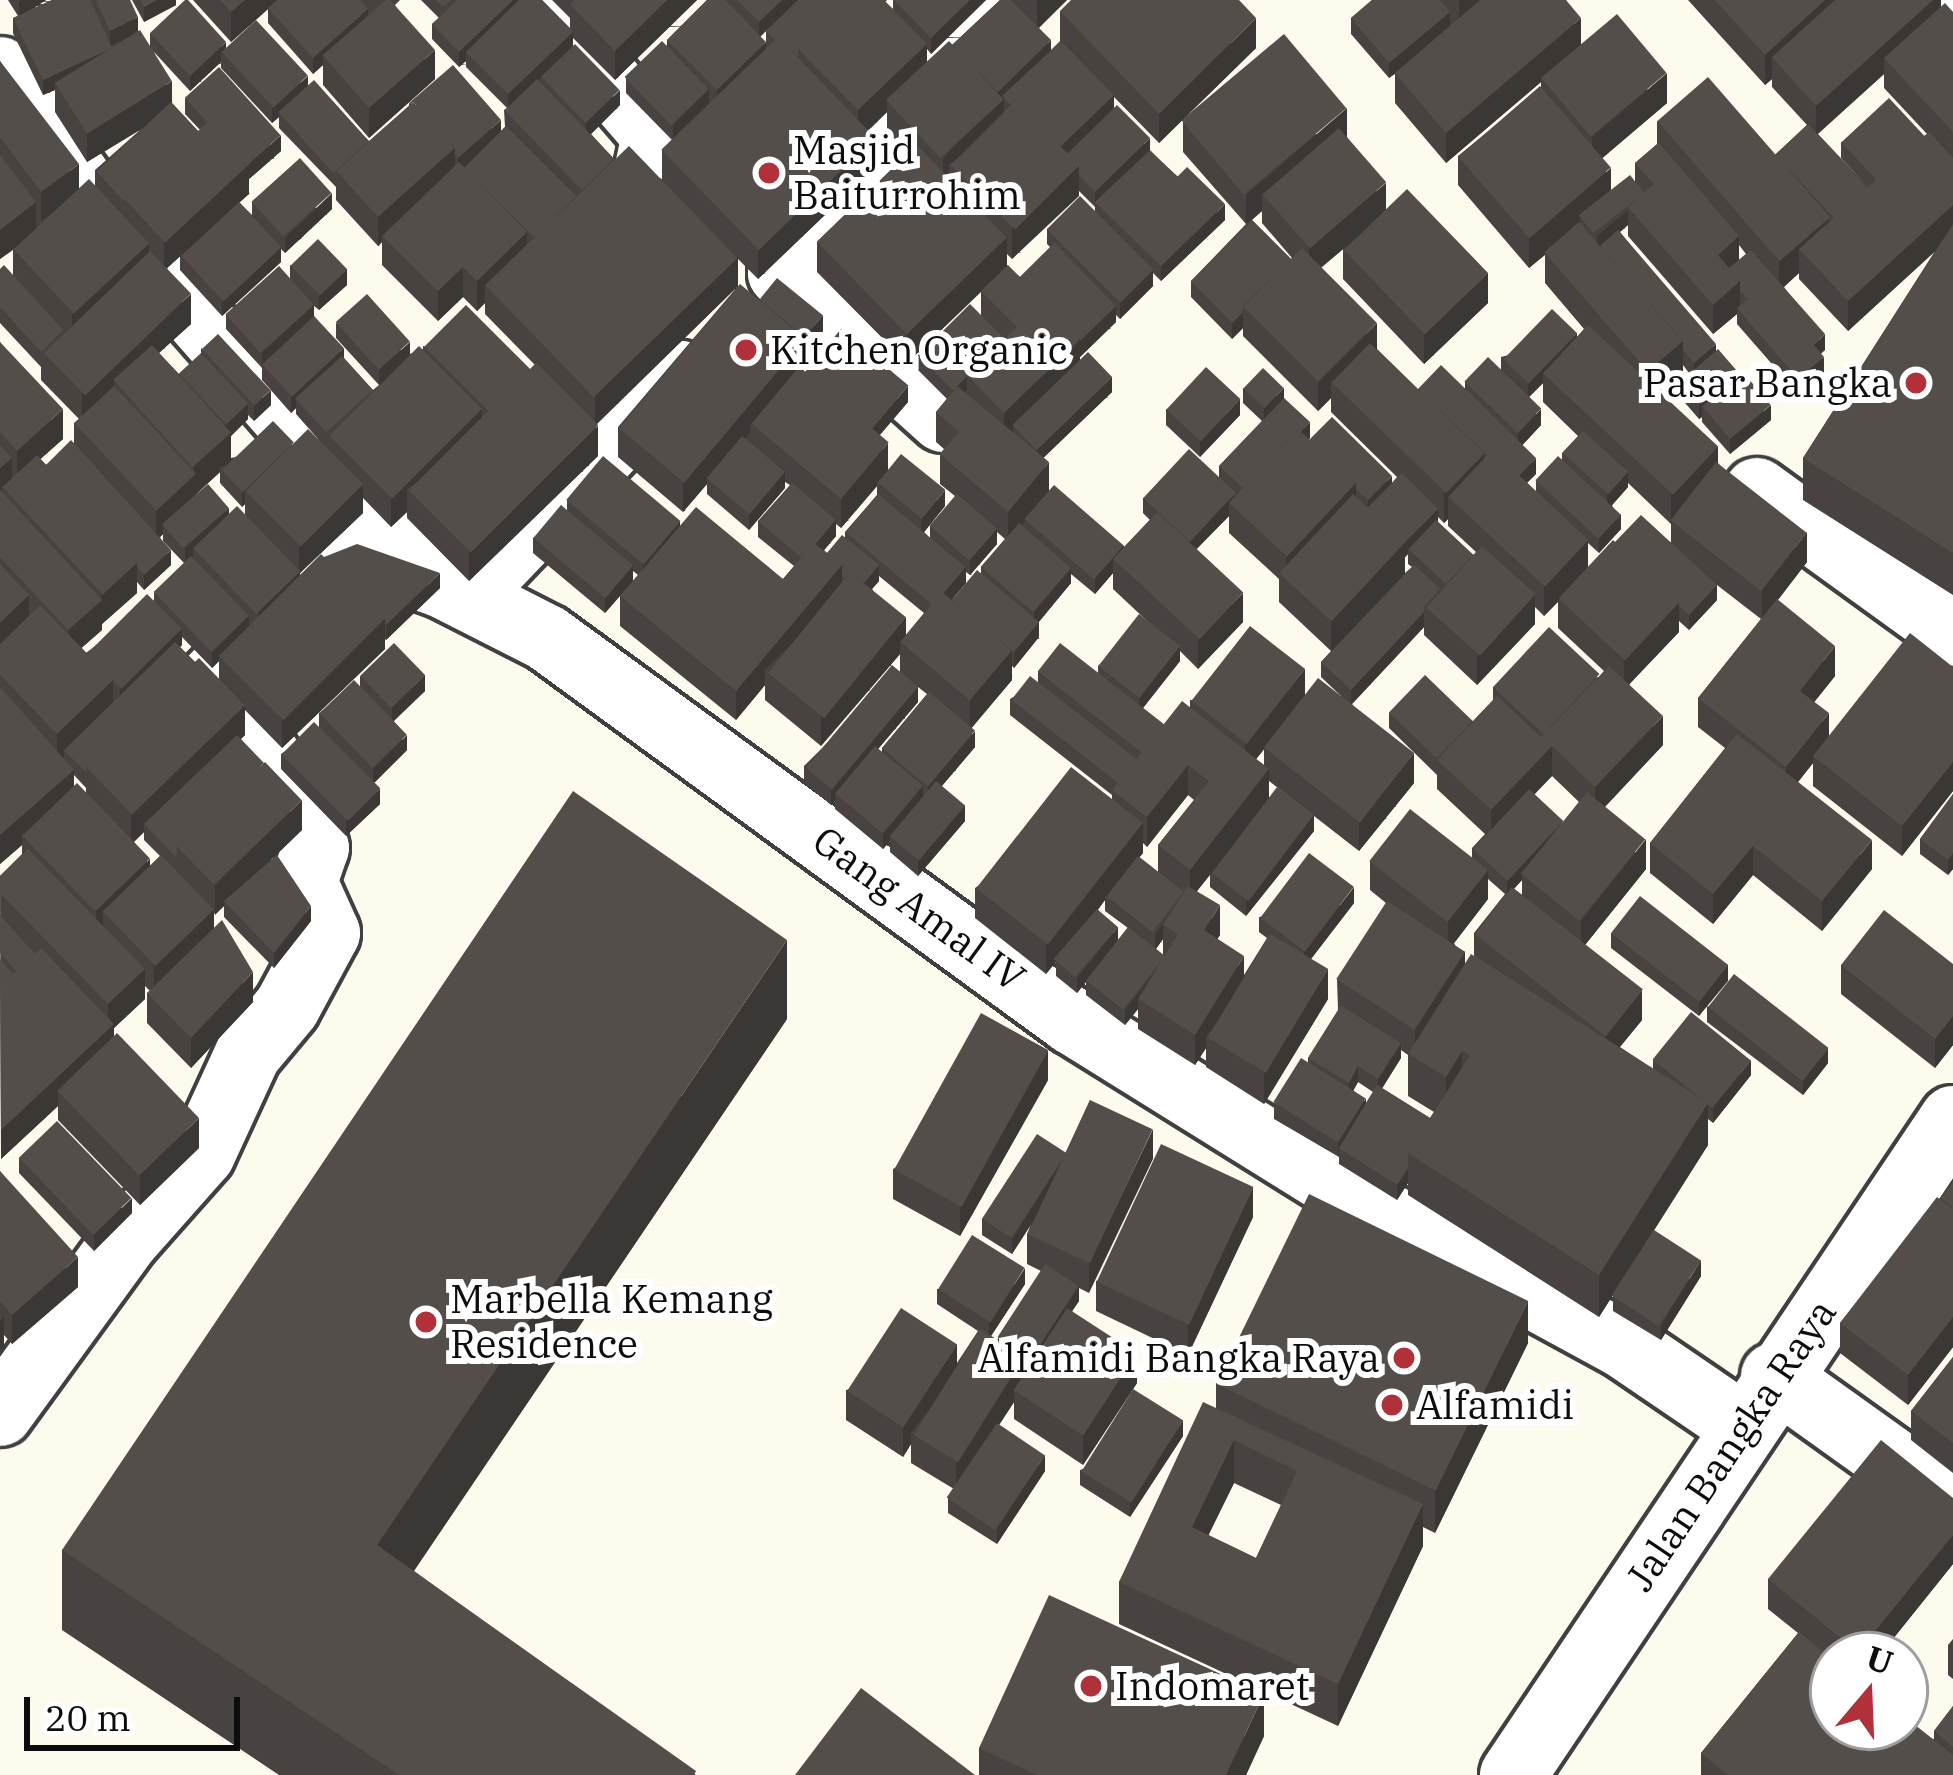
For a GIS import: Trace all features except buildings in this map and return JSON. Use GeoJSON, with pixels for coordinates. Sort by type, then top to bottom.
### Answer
{"type":"FeatureCollection","features":[{"type":"Feature","properties":{"kind":"street"},"geometry":{"type":"LineString","coordinates":[[538,0],[655,135],[646,172],[751,298],[944,419]]}},
{"type":"Feature","properties":{"kind":"street"},"geometry":{"type":"LineString","coordinates":[[466,596],[751,298],[889,162],[873,136],[997,3]]}},
{"type":"Feature","properties":{"kind":"street"},"geometry":{"type":"LineString","coordinates":[[0,70],[90,195],[372,513],[466,596]]}},
{"type":"Feature","properties":{"kind":"street"},"geometry":{"type":"LineString","coordinates":[[36,243],[90,195]]}},
{"type":"Feature","properties":{"kind":"street"},"geometry":{"type":"LineString","coordinates":[[1757,491],[1953,633]]}},
{"type":"Feature","properties":{"kind":"street"},"geometry":{"type":"LineString","coordinates":[[0,1413],[125,1241],[202,1154],[248,1054],[287,1007],[328,933],[304,882],[316,848],[304,814],[248,725],[207,684],[340,548],[466,596]]}},
{"type":"Feature","properties":{"kind":"street","name":"Gang Amal IV"},"geometry":{"type":"LineString","coordinates":[[466,596],[547,638],[1072,1021],[1374,1209],[1622,1343],[1758,1400],[1953,1504]]}},
{"type":"Feature","properties":{"kind":"street","name":"Jalan Bangka Raya"},"geometry":{"type":"LineString","coordinates":[[1514,1775],[1758,1400],[1953,1119]]}},
{"type":"Feature","properties":{"kind":"place","name":"Masjid Baiturrohim"},"geometry":{"type":"Point","coordinates":[769,173]}},
{"type":"Feature","properties":{"kind":"place","name":"Kitchen Organic"},"geometry":{"type":"Point","coordinates":[746,350]}},
{"type":"Feature","properties":{"kind":"place","name":"Pasar Bangka"},"geometry":{"type":"Point","coordinates":[1916,383]}},
{"type":"Feature","properties":{"kind":"place","name":"Marbella Kemang Residence"},"geometry":{"type":"Point","coordinates":[426,1322]}},
{"type":"Feature","properties":{"kind":"place","name":"Alfamidi Bangka Raya"},"geometry":{"type":"Point","coordinates":[1404,1358]}},
{"type":"Feature","properties":{"kind":"place","name":"Alfamidi"},"geometry":{"type":"Point","coordinates":[1392,1405]}},
{"type":"Feature","properties":{"kind":"place","name":"Indomaret"},"geometry":{"type":"Point","coordinates":[1091,1686]}}]}
